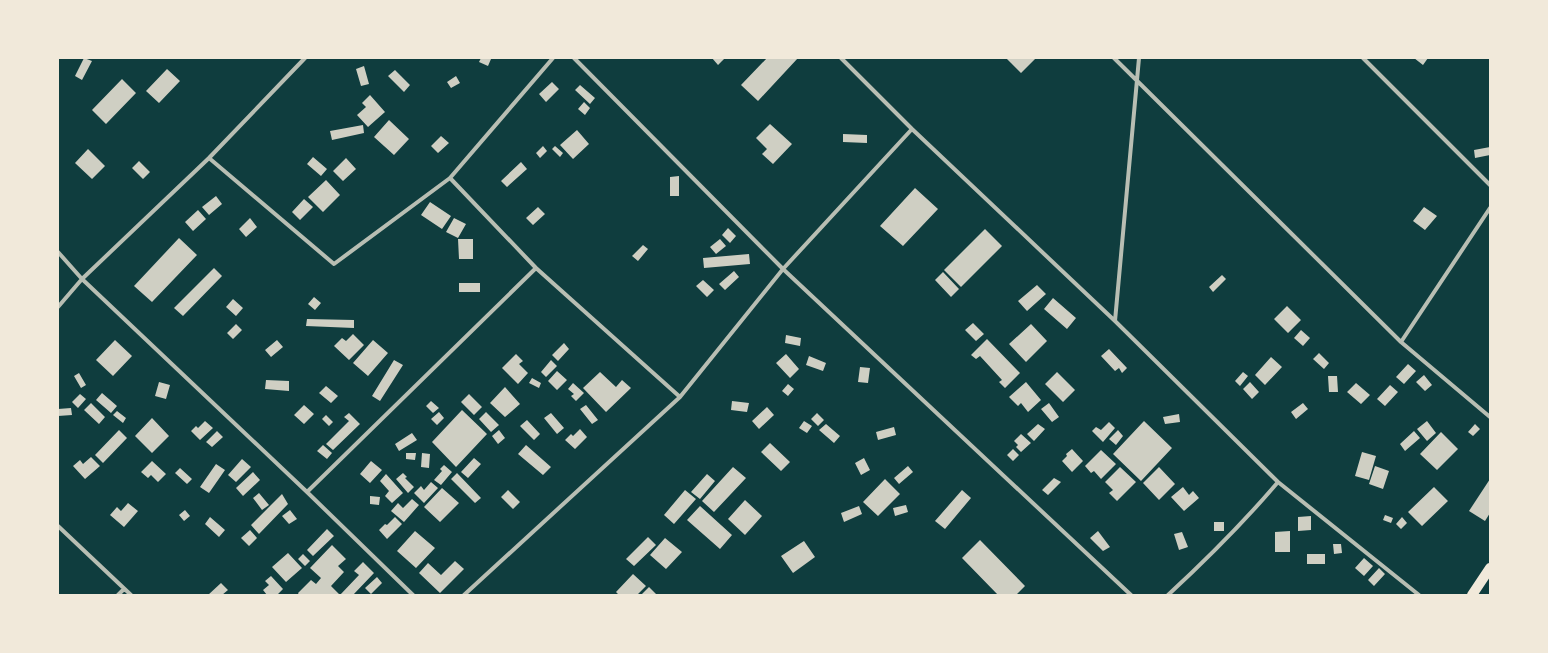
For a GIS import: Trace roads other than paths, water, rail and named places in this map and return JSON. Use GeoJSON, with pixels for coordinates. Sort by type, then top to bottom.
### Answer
{"type":"FeatureCollection","features":[{"type":"Feature","properties":{"kind":"main road"},"geometry":{"type":"LineString","coordinates":[[1472,595],[1490,568]]}},
{"type":"Feature","properties":{"kind":"street"},"geometry":{"type":"LineString","coordinates":[[58,307],[82,279],[209,158],[305,58]]}},
{"type":"Feature","properties":{"kind":"street"},"geometry":{"type":"LineString","coordinates":[[209,158],[334,264],[450,178],[553,58]]}},
{"type":"Feature","properties":{"kind":"street"},"geometry":{"type":"LineString","coordinates":[[574,58],[783,268],[1131,595]]}},
{"type":"Feature","properties":{"kind":"street"},"geometry":{"type":"LineString","coordinates":[[841,58],[912,129],[1115,321],[1278,482],[1419,595]]}},
{"type":"Feature","properties":{"kind":"street"},"geometry":{"type":"LineString","coordinates":[[1114,58],[1401,342],[1490,417]]}},
{"type":"Feature","properties":{"kind":"street"},"geometry":{"type":"LineString","coordinates":[[1115,321],[1139,58]]}},
{"type":"Feature","properties":{"kind":"street"},"geometry":{"type":"LineString","coordinates":[[1363,58],[1490,185]]}},
{"type":"Feature","properties":{"kind":"street"},"geometry":{"type":"LineString","coordinates":[[464,595],[680,397],[783,268],[912,129]]}},
{"type":"Feature","properties":{"kind":"street"},"geometry":{"type":"LineString","coordinates":[[450,178],[536,268],[680,397]]}},
{"type":"Feature","properties":{"kind":"street"},"geometry":{"type":"LineString","coordinates":[[1401,342],[1490,208]]}},
{"type":"Feature","properties":{"kind":"street"},"geometry":{"type":"LineString","coordinates":[[58,252],[82,279],[307,492],[413,595]]}},
{"type":"Feature","properties":{"kind":"street"},"geometry":{"type":"LineString","coordinates":[[307,492],[536,268]]}},
{"type":"Feature","properties":{"kind":"street"},"geometry":{"type":"LineString","coordinates":[[1168,595],[1203,563],[1257,507],[1278,482]]}},
{"type":"Feature","properties":{"kind":"street"},"geometry":{"type":"LineString","coordinates":[[58,526],[131,595]]}},
{"type":"Feature","properties":{"kind":"street"},"geometry":{"type":"LineString","coordinates":[[118,595],[124,589]]}}]}
